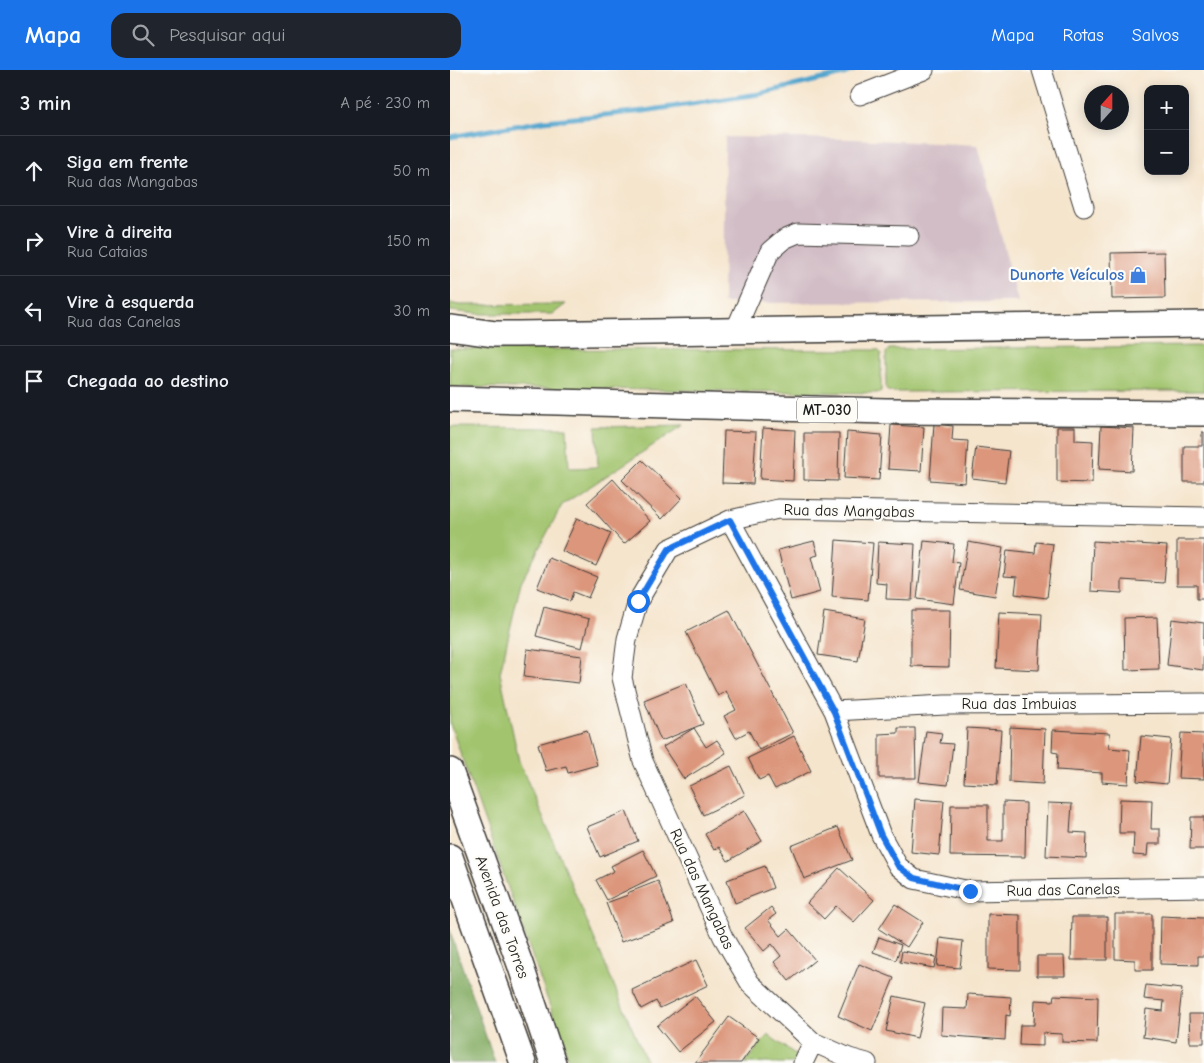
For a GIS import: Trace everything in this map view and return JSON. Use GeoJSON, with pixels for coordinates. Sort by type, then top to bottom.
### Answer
{"type":"FeatureCollection","features":[{"type":"Feature","properties":{"kind":"main road"},"geometry":{"type":"LineString","coordinates":[[450,328],[495,334],[1204,324]]}},
{"type":"Feature","properties":{"kind":"main road","name":"MT-030"},"geometry":{"type":"LineString","coordinates":[[452,400],[886,411],[1204,413]]}},
{"type":"Feature","properties":{"kind":"main road","name":"Avenida das Torres"},"geometry":{"type":"LineString","coordinates":[[450,770],[520,964],[553,1063]]}},
{"type":"Feature","properties":{"kind":"main road","name":"Avenida das Torres"},"geometry":{"type":"LineString","coordinates":[[450,857],[523,1063]]}},
{"type":"Feature","properties":{"kind":"street"},"geometry":{"type":"LineString","coordinates":[[860,95],[924,70]]}},
{"type":"Feature","properties":{"kind":"street"},"geometry":{"type":"LineString","coordinates":[[1042,70],[1084,207]]}},
{"type":"Feature","properties":{"kind":"street"},"geometry":{"type":"LineString","coordinates":[[735,331],[770,250],[784,239],[798,233],[909,236]]}},
{"type":"Feature","properties":{"kind":"street","name":"Rua das Mangabas"},"geometry":{"type":"LineString","coordinates":[[868,1063],[849,1058],[813,1042],[750,983],[723,937],[643,761],[622,678],[626,639],[638,601],[669,549],[730,520],[778,509],[1204,517]]}},
{"type":"Feature","properties":{"kind":"street"},"geometry":{"type":"LineString","coordinates":[[730,520],[834,712]]}},
{"type":"Feature","properties":{"kind":"street","name":"Rua das Imbuias"},"geometry":{"type":"LineString","coordinates":[[834,712],[945,705],[1204,704]]}},
{"type":"Feature","properties":{"kind":"street","name":"Rua das Canelas"},"geometry":{"type":"LineString","coordinates":[[834,712],[881,835],[898,866],[914,878],[970,891],[1204,887]]}},
{"type":"Feature","properties":{"kind":"street"},"geometry":{"type":"LineString","coordinates":[[803,1063],[813,1042]]}},
{"type":"Feature","properties":{"kind":"shaded area"},"geometry":{"type":"Polygon","coordinates":[[[725,137],[853,139],[978,145],[1018,302],[723,303],[725,137]]]}},
{"type":"Feature","properties":{"kind":"green space"},"geometry":{"type":"Polygon","coordinates":[[[450,303],[459,305],[566,304],[553,314],[478,314],[450,311],[450,303]]]}},
{"type":"Feature","properties":{"kind":"green space"},"geometry":{"type":"Polygon","coordinates":[[[1204,346],[1204,391],[891,392],[886,390],[886,353],[889,349],[1204,346]]]}},
{"type":"Feature","properties":{"kind":"green space"},"geometry":{"type":"Polygon","coordinates":[[[450,349],[878,350],[881,353],[881,391],[877,393],[450,387],[450,349]]]}},
{"type":"Feature","properties":{"kind":"green space"},"geometry":{"type":"Polygon","coordinates":[[[684,425],[562,505],[521,582],[500,673],[519,761],[647,1063],[570,1063],[450,724],[450,427],[567,428],[569,468],[598,467],[596,427],[684,425]]]}},
{"type":"Feature","properties":{"kind":"green space"},"geometry":{"type":"Polygon","coordinates":[[[450,930],[452,937],[495,1063],[450,1063],[450,930]]]}},
{"type":"Feature","properties":{"kind":"green space"},"geometry":{"type":"Polygon","coordinates":[[[768,1035],[808,1063],[745,1063],[768,1035]]]}},
{"type":"Feature","properties":{"kind":"building","name":"Dunorte Veículos"},"geometry":{"type":"Polygon","coordinates":[[[1164,252],[1165,298],[1112,299],[1111,253],[1164,252]]]}},
{"type":"Feature","properties":{"kind":"building"},"geometry":{"type":"Polygon","coordinates":[[[934,424],[953,426],[952,440],[968,441],[965,483],[930,480],[934,424]]]}},
{"type":"Feature","properties":{"kind":"building"},"geometry":{"type":"Polygon","coordinates":[[[891,425],[924,427],[921,471],[888,469],[891,425]]]}},
{"type":"Feature","properties":{"kind":"building"},"geometry":{"type":"Polygon","coordinates":[[[1101,426],[1134,428],[1132,471],[1099,469],[1101,426]]]}},
{"type":"Feature","properties":{"kind":"building"},"geometry":{"type":"Polygon","coordinates":[[[1057,427],[1075,427],[1075,440],[1093,441],[1092,483],[1057,482],[1057,427]]]}},
{"type":"Feature","properties":{"kind":"building"},"geometry":{"type":"Polygon","coordinates":[[[763,428],[795,430],[793,481],[760,479],[763,428]]]}},
{"type":"Feature","properties":{"kind":"building"},"geometry":{"type":"Polygon","coordinates":[[[724,431],[756,432],[753,484],[722,483],[724,431]]]}},
{"type":"Feature","properties":{"kind":"building"},"geometry":{"type":"Polygon","coordinates":[[[847,432],[882,435],[879,480],[844,478],[847,432]]]}},
{"type":"Feature","properties":{"kind":"building"},"geometry":{"type":"Polygon","coordinates":[[[1202,432],[1204,432],[1204,482],[1184,482],[1184,446],[1202,446],[1202,432]]]}},
{"type":"Feature","properties":{"kind":"building"},"geometry":{"type":"Polygon","coordinates":[[[804,433],[839,433],[838,481],[804,480],[804,433]]]}},
{"type":"Feature","properties":{"kind":"building"},"geometry":{"type":"Polygon","coordinates":[[[976,447],[1009,451],[1005,482],[972,478],[976,447]]]}},
{"type":"Feature","properties":{"kind":"building"},"geometry":{"type":"Polygon","coordinates":[[[642,460],[682,498],[662,519],[622,480],[642,460]]]}},
{"type":"Feature","properties":{"kind":"building"},"geometry":{"type":"Polygon","coordinates":[[[613,479],[650,521],[624,544],[587,503],[613,479]]]}},
{"type":"Feature","properties":{"kind":"building"},"geometry":{"type":"Polygon","coordinates":[[[577,518],[611,533],[596,566],[562,551],[577,518]]]}},
{"type":"Feature","properties":{"kind":"building"},"geometry":{"type":"Polygon","coordinates":[[[836,540],[873,543],[868,600],[832,597],[836,540]]]}},
{"type":"Feature","properties":{"kind":"building"},"geometry":{"type":"Polygon","coordinates":[[[1177,540],[1204,540],[1204,599],[1197,599],[1197,585],[1177,585],[1177,540]]]}},
{"type":"Feature","properties":{"kind":"building"},"geometry":{"type":"Polygon","coordinates":[[[814,541],[818,555],[811,557],[820,592],[791,600],[778,550],[814,541]]]}},
{"type":"Feature","properties":{"kind":"building"},"geometry":{"type":"Polygon","coordinates":[[[924,541],[954,544],[952,562],[959,563],[954,604],[917,599],[924,541]]]}},
{"type":"Feature","properties":{"kind":"building"},"geometry":{"type":"Polygon","coordinates":[[[1093,541],[1167,546],[1164,583],[1122,580],[1122,593],[1091,591],[1093,541]]]}},
{"type":"Feature","properties":{"kind":"building"},"geometry":{"type":"Polygon","coordinates":[[[878,542],[915,544],[912,600],[886,599],[887,584],[876,583],[878,542]]]}},
{"type":"Feature","properties":{"kind":"building"},"geometry":{"type":"Polygon","coordinates":[[[968,542],[1003,548],[995,596],[960,590],[968,542]]]}},
{"type":"Feature","properties":{"kind":"building"},"geometry":{"type":"Polygon","coordinates":[[[1036,542],[1053,544],[1047,598],[1015,594],[1017,577],[1004,576],[1007,550],[1035,553],[1036,542]]]}},
{"type":"Feature","properties":{"kind":"building"},"geometry":{"type":"Polygon","coordinates":[[[549,558],[597,577],[588,598],[573,592],[570,601],[537,588],[549,558]]]}},
{"type":"Feature","properties":{"kind":"building"},"geometry":{"type":"Polygon","coordinates":[[[544,607],[589,619],[582,648],[536,636],[544,607]]]}},
{"type":"Feature","properties":{"kind":"building"},"geometry":{"type":"Polygon","coordinates":[[[729,610],[793,733],[759,750],[749,731],[736,738],[724,716],[736,710],[726,691],[718,696],[686,632],[729,610]]]}},
{"type":"Feature","properties":{"kind":"building"},"geometry":{"type":"Polygon","coordinates":[[[911,610],[950,610],[949,667],[911,666],[911,610]]]}},
{"type":"Feature","properties":{"kind":"building"},"geometry":{"type":"Polygon","coordinates":[[[824,612],[865,619],[858,661],[818,655],[824,612]]]}},
{"type":"Feature","properties":{"kind":"building"},"geometry":{"type":"Polygon","coordinates":[[[999,612],[1042,614],[1039,670],[996,668],[999,612]]]}},
{"type":"Feature","properties":{"kind":"building"},"geometry":{"type":"Polygon","coordinates":[[[1157,617],[1159,669],[1125,670],[1124,618],[1157,617]]]}},
{"type":"Feature","properties":{"kind":"building"},"geometry":{"type":"Polygon","coordinates":[[[1172,619],[1204,623],[1203,670],[1167,665],[1172,619]]]}},
{"type":"Feature","properties":{"kind":"building"},"geometry":{"type":"Polygon","coordinates":[[[527,649],[582,656],[579,683],[524,677],[527,649]]]}},
{"type":"Feature","properties":{"kind":"building"},"geometry":{"type":"Polygon","coordinates":[[[686,683],[703,724],[661,741],[644,700],[686,683]]]}},
{"type":"Feature","properties":{"kind":"building"},"geometry":{"type":"Polygon","coordinates":[[[1010,727],[1045,729],[1043,784],[1009,782],[1010,727]]]}},
{"type":"Feature","properties":{"kind":"building"},"geometry":{"type":"Polygon","coordinates":[[[694,728],[706,747],[717,740],[726,753],[684,779],[663,747],[694,728]]]}},
{"type":"Feature","properties":{"kind":"building"},"geometry":{"type":"Polygon","coordinates":[[[898,728],[915,728],[916,778],[879,778],[879,734],[898,733],[898,728]]]}},
{"type":"Feature","properties":{"kind":"building"},"geometry":{"type":"Polygon","coordinates":[[[967,728],[1001,730],[997,785],[964,783],[967,728]]]}},
{"type":"Feature","properties":{"kind":"building"},"geometry":{"type":"Polygon","coordinates":[[[587,730],[597,765],[568,773],[566,766],[546,771],[538,744],[587,730]]]}},
{"type":"Feature","properties":{"kind":"building"},"geometry":{"type":"Polygon","coordinates":[[[1053,730],[1110,733],[1109,748],[1130,750],[1128,784],[1102,782],[1102,773],[1057,770],[1058,753],[1052,752],[1053,730]]]}},
{"type":"Feature","properties":{"kind":"building"},"geometry":{"type":"Polygon","coordinates":[[[926,731],[942,733],[940,743],[953,744],[948,785],[919,782],[926,731]]]}},
{"type":"Feature","properties":{"kind":"building"},"geometry":{"type":"Polygon","coordinates":[[[1181,733],[1204,734],[1204,779],[1178,778],[1181,733]]]}},
{"type":"Feature","properties":{"kind":"building"},"geometry":{"type":"Polygon","coordinates":[[[794,736],[811,771],[775,789],[768,776],[759,780],[748,758],[794,736]]]}},
{"type":"Feature","properties":{"kind":"building"},"geometry":{"type":"Polygon","coordinates":[[[1141,736],[1171,739],[1167,784],[1137,781],[1141,736]]]}},
{"type":"Feature","properties":{"kind":"building"},"geometry":{"type":"Polygon","coordinates":[[[731,766],[745,795],[703,815],[689,786],[731,766]]]}},
{"type":"Feature","properties":{"kind":"building"},"geometry":{"type":"Polygon","coordinates":[[[915,799],[944,801],[939,855],[911,852],[915,799]]]}},
{"type":"Feature","properties":{"kind":"building"},"geometry":{"type":"Polygon","coordinates":[[[1120,799],[1152,800],[1151,829],[1160,829],[1160,844],[1148,844],[1147,856],[1133,855],[1134,833],[1119,833],[1120,799]]]}},
{"type":"Feature","properties":{"kind":"building"},"geometry":{"type":"Polygon","coordinates":[[[1003,802],[1026,803],[1025,857],[950,856],[951,805],[988,805],[988,841],[1003,841],[1003,802]]]}},
{"type":"Feature","properties":{"kind":"building"},"geometry":{"type":"Polygon","coordinates":[[[1048,803],[1072,804],[1070,832],[1087,833],[1086,858],[1046,856],[1048,803]]]}},
{"type":"Feature","properties":{"kind":"building"},"geometry":{"type":"Polygon","coordinates":[[[626,811],[638,841],[600,857],[587,827],[626,811]]]}},
{"type":"Feature","properties":{"kind":"building"},"geometry":{"type":"Polygon","coordinates":[[[744,811],[762,841],[728,861],[719,847],[714,850],[705,834],[744,811]]]}},
{"type":"Feature","properties":{"kind":"building"},"geometry":{"type":"Polygon","coordinates":[[[1191,817],[1204,817],[1204,849],[1190,849],[1191,817]]]}},
{"type":"Feature","properties":{"kind":"building"},"geometry":{"type":"Polygon","coordinates":[[[838,827],[852,860],[804,879],[791,846],[838,827]]]}},
{"type":"Feature","properties":{"kind":"building"},"geometry":{"type":"Polygon","coordinates":[[[643,850],[656,876],[607,900],[596,880],[614,871],[611,866],[643,850]]]}},
{"type":"Feature","properties":{"kind":"building"},"geometry":{"type":"Polygon","coordinates":[[[765,866],[773,888],[735,903],[727,880],[765,866]]]}},
{"type":"Feature","properties":{"kind":"building"},"geometry":{"type":"Polygon","coordinates":[[[839,868],[874,900],[854,922],[836,906],[824,919],[807,903],[839,868]]]}},
{"type":"Feature","properties":{"kind":"building"},"geometry":{"type":"Polygon","coordinates":[[[658,881],[674,923],[621,942],[606,903],[658,881]]]}},
{"type":"Feature","properties":{"kind":"building"},"geometry":{"type":"Polygon","coordinates":[[[895,904],[923,922],[907,947],[879,929],[895,904]]]}},
{"type":"Feature","properties":{"kind":"building"},"geometry":{"type":"Polygon","coordinates":[[[771,907],[776,914],[768,920],[781,936],[789,929],[815,960],[789,981],[774,962],[781,956],[772,944],[764,951],[745,928],[771,907]]]}},
{"type":"Feature","properties":{"kind":"building"},"geometry":{"type":"Polygon","coordinates":[[[988,914],[1020,915],[1020,970],[988,969],[988,914]]]}},
{"type":"Feature","properties":{"kind":"building"},"geometry":{"type":"Polygon","coordinates":[[[1115,914],[1152,914],[1152,970],[1135,970],[1135,960],[1115,959],[1115,914]]]}},
{"type":"Feature","properties":{"kind":"building"},"geometry":{"type":"Polygon","coordinates":[[[1161,916],[1204,918],[1204,956],[1198,956],[1198,965],[1160,964],[1161,916]]]}},
{"type":"Feature","properties":{"kind":"building"},"geometry":{"type":"Polygon","coordinates":[[[1072,917],[1107,917],[1107,960],[1071,960],[1072,917]]]}},
{"type":"Feature","properties":{"kind":"building"},"geometry":{"type":"Polygon","coordinates":[[[879,937],[901,945],[896,960],[873,952],[879,937]]]}},
{"type":"Feature","properties":{"kind":"building"},"geometry":{"type":"Polygon","coordinates":[[[940,938],[963,941],[960,968],[937,966],[940,938]]]}},
{"type":"Feature","properties":{"kind":"building"},"geometry":{"type":"Polygon","coordinates":[[[902,951],[936,957],[934,968],[900,962],[902,951]]]}},
{"type":"Feature","properties":{"kind":"building"},"geometry":{"type":"Polygon","coordinates":[[[1037,956],[1064,956],[1065,976],[1037,976],[1037,956]]]}},
{"type":"Feature","properties":{"kind":"building"},"geometry":{"type":"Polygon","coordinates":[[[696,960],[708,985],[660,1008],[656,1001],[641,1009],[632,990],[696,960]]]}},
{"type":"Feature","properties":{"kind":"building"},"geometry":{"type":"Polygon","coordinates":[[[859,964],[894,978],[872,1031],[838,1016],[859,964]]]}},
{"type":"Feature","properties":{"kind":"building"},"geometry":{"type":"Polygon","coordinates":[[[1146,985],[1182,989],[1176,1042],[1143,1037],[1146,1009],[1163,1011],[1164,1001],[1144,999],[1146,985]]]}},
{"type":"Feature","properties":{"kind":"building"},"geometry":{"type":"Polygon","coordinates":[[[968,994],[1011,997],[1010,1016],[1006,1015],[1005,1040],[941,1035],[942,1008],[967,1009],[968,994]]]}},
{"type":"Feature","properties":{"kind":"building"},"geometry":{"type":"Polygon","coordinates":[[[1054,995],[1098,997],[1097,1043],[1062,1042],[1062,1034],[1043,1033],[1043,1046],[1019,1045],[1020,1025],[1034,1025],[1035,1000],[1053,1001],[1054,995]]]}},
{"type":"Feature","properties":{"kind":"building"},"geometry":{"type":"Polygon","coordinates":[[[695,996],[716,1022],[678,1052],[657,1026],[695,996]]]}},
{"type":"Feature","properties":{"kind":"building"},"geometry":{"type":"Polygon","coordinates":[[[894,996],[925,1003],[917,1038],[886,1031],[894,996]]]}},
{"type":"Feature","properties":{"kind":"building"},"geometry":{"type":"Polygon","coordinates":[[[1189,1014],[1204,1014],[1204,1043],[1190,1043],[1189,1014]]]}},
{"type":"Feature","properties":{"kind":"building"},"geometry":{"type":"Polygon","coordinates":[[[729,1017],[759,1038],[741,1063],[695,1063],[729,1017]]]}},
{"type":"Feature","properties":{"kind":"waterway"},"geometry":{"type":"LineString","coordinates":[[450,137],[544,121],[644,111],[759,94],[854,70]]}},
{"type":"Feature","properties":{"kind":"place","name":"Dunorte Veículos"},"geometry":{"type":"Point","coordinates":[1138,275]}},
{"type":"Feature","properties":{"kind":"route"},"geometry":{"type":"LineString","coordinates":[[638,601],[669,549],[730,520],[834,712],[881,835],[898,866],[914,878],[970,891]]}}]}
